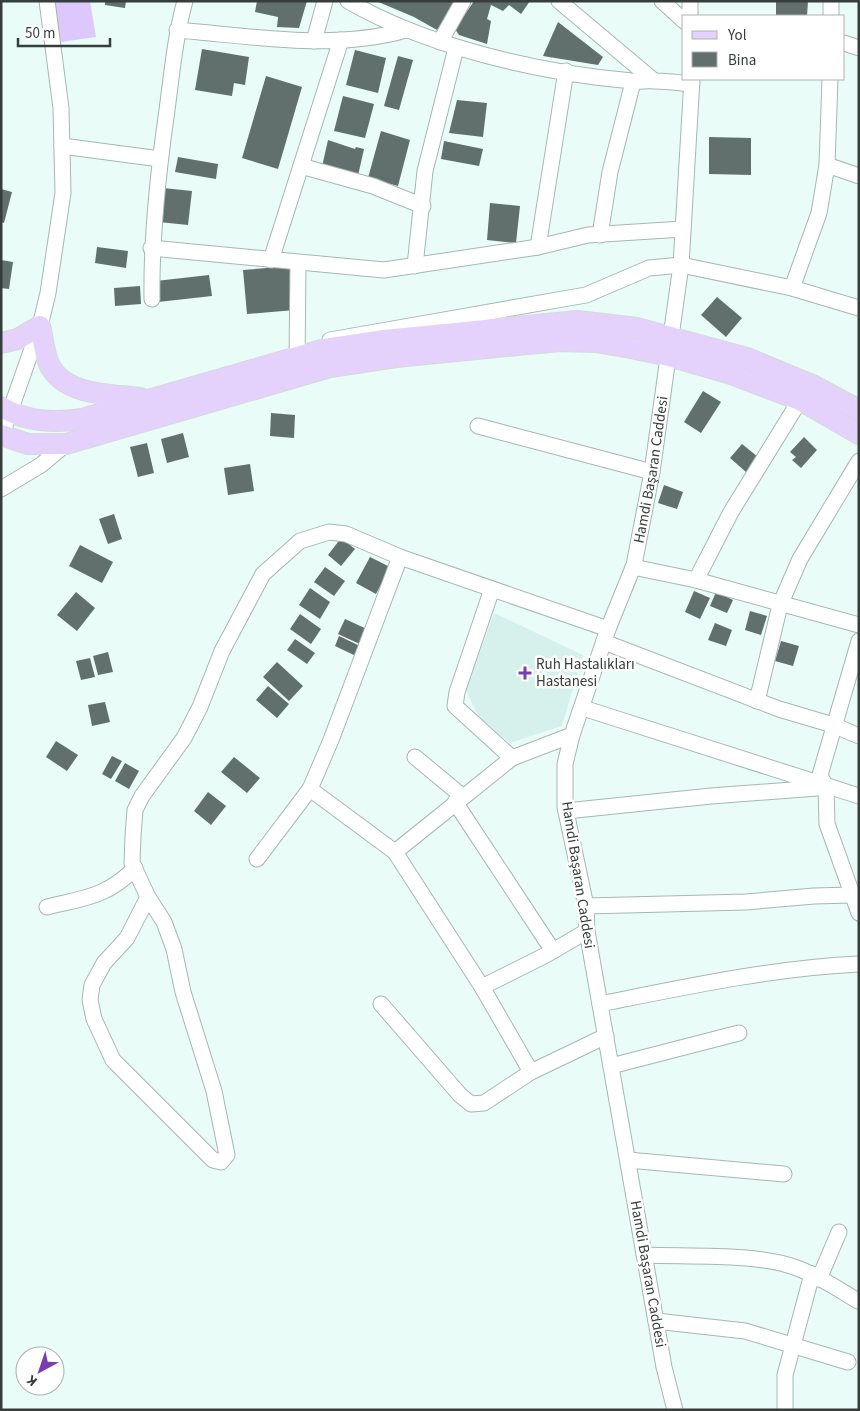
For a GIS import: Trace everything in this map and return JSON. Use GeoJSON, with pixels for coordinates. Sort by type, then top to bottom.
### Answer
{"type":"FeatureCollection","features":[{"type":"Feature","properties":{"kind":"main road"},"geometry":{"type":"LineString","coordinates":[[6,410],[26,418],[63,422],[82,419],[147,399],[358,343],[545,323],[606,323],[670,346],[731,374],[800,400],[859,434]]}},
{"type":"Feature","properties":{"kind":"main road"},"geometry":{"type":"LineString","coordinates":[[1,343],[18,339],[40,326],[49,364],[60,379],[74,387],[95,392],[147,399]]}},
{"type":"Feature","properties":{"kind":"main road"},"geometry":{"type":"LineString","coordinates":[[670,346],[747,358],[782,371],[859,410]]}},
{"type":"Feature","properties":{"kind":"main road"},"geometry":{"type":"LineString","coordinates":[[2,436],[28,444],[66,444],[298,360]]}},
{"type":"Feature","properties":{"kind":"street"},"geometry":{"type":"LineString","coordinates":[[2,436],[6,410],[40,326],[48,293],[63,193],[61,108],[47,1]]}},
{"type":"Feature","properties":{"kind":"street"},"geometry":{"type":"LineString","coordinates":[[152,299],[151,248],[160,159],[177,30],[185,1]]}},
{"type":"Feature","properties":{"kind":"street"},"geometry":{"type":"LineString","coordinates":[[314,41],[325,1]]}},
{"type":"Feature","properties":{"kind":"street"},"geometry":{"type":"LineString","coordinates":[[348,1],[406,30],[456,48],[566,71],[633,82],[653,80],[692,81]]}},
{"type":"Feature","properties":{"kind":"street"},"geometry":{"type":"LineString","coordinates":[[440,42],[463,1]]}},
{"type":"Feature","properties":{"kind":"street"},"geometry":{"type":"LineString","coordinates":[[559,1],[653,80]]}},
{"type":"Feature","properties":{"kind":"street"},"geometry":{"type":"LineString","coordinates":[[662,1],[682,19]]}},
{"type":"Feature","properties":{"kind":"street"},"geometry":{"type":"LineString","coordinates":[[690,1],[690,15]]}},
{"type":"Feature","properties":{"kind":"street"},"geometry":{"type":"LineString","coordinates":[[831,1],[831,15]]}},
{"type":"Feature","properties":{"kind":"street"},"geometry":{"type":"LineString","coordinates":[[177,30],[314,41],[379,38],[406,30]]}},
{"type":"Feature","properties":{"kind":"street"},"geometry":{"type":"LineString","coordinates":[[272,260],[341,40]]}},
{"type":"Feature","properties":{"kind":"street"},"geometry":{"type":"LineString","coordinates":[[845,43],[859,48]]}},
{"type":"Feature","properties":{"kind":"street"},"geometry":{"type":"LineString","coordinates":[[415,266],[425,171],[456,48]]}},
{"type":"Feature","properties":{"kind":"street"},"geometry":{"type":"LineString","coordinates":[[538,248],[566,71]]}},
{"type":"Feature","properties":{"kind":"street"},"geometry":{"type":"LineString","coordinates":[[792,288],[819,213],[827,164],[830,80]]}},
{"type":"Feature","properties":{"kind":"street","name":"Hamdi Başaran Caddesi"},"geometry":{"type":"LineString","coordinates":[[675,1410],[664,1367],[586,931],[586,906],[566,811],[565,764],[572,735],[583,708],[606,636],[633,567],[652,472],[681,265],[692,81]]}},
{"type":"Feature","properties":{"kind":"street"},"geometry":{"type":"LineString","coordinates":[[600,235],[610,172],[633,82]]}},
{"type":"Feature","properties":{"kind":"street"},"geometry":{"type":"LineString","coordinates":[[62,146],[160,159]]}},
{"type":"Feature","properties":{"kind":"street"},"geometry":{"type":"LineString","coordinates":[[827,164],[859,176]]}},
{"type":"Feature","properties":{"kind":"street"},"geometry":{"type":"LineString","coordinates":[[301,166],[372,186],[422,206]]}},
{"type":"Feature","properties":{"kind":"street"},"geometry":{"type":"LineString","coordinates":[[151,248],[384,270],[538,248],[600,235],[683,229]]}},
{"type":"Feature","properties":{"kind":"street"},"geometry":{"type":"LineString","coordinates":[[298,263],[298,360],[348,335],[586,295],[649,268],[681,265],[792,288],[859,308]]}},
{"type":"Feature","properties":{"kind":"street"},"geometry":{"type":"LineString","coordinates":[[696,580],[731,512],[800,400]]}},
{"type":"Feature","properties":{"kind":"street"},"geometry":{"type":"LineString","coordinates":[[478,426],[652,472]]}},
{"type":"Feature","properties":{"kind":"street"},"geometry":{"type":"LineString","coordinates":[[1,489],[41,465],[66,444]]}},
{"type":"Feature","properties":{"kind":"street"},"geometry":{"type":"LineString","coordinates":[[758,700],[780,605],[800,559],[859,461]]}},
{"type":"Feature","properties":{"kind":"street"},"geometry":{"type":"LineString","coordinates":[[148,897],[127,938],[104,963],[92,985],[90,1000],[94,1019],[113,1060],[213,1160],[221,1162],[227,1155],[214,1091],[183,992],[174,949],[164,922],[148,897],[132,863],[135,810],[142,796],[184,738],[200,707],[222,651],[263,574],[300,541],[328,532],[346,534],[400,557],[492,589],[758,700],[833,725],[859,736]]}},
{"type":"Feature","properties":{"kind":"street"},"geometry":{"type":"LineString","coordinates":[[257,859],[310,789],[331,740],[400,557]]}},
{"type":"Feature","properties":{"kind":"street"},"geometry":{"type":"LineString","coordinates":[[633,567],[696,580],[780,605],[859,625]]}},
{"type":"Feature","properties":{"kind":"street"},"geometry":{"type":"LineString","coordinates":[[492,589],[455,706],[512,758]]}},
{"type":"Feature","properties":{"kind":"street"},"geometry":{"type":"LineString","coordinates":[[859,641],[852,685],[833,725],[820,775],[826,787],[827,824],[859,913]]}},
{"type":"Feature","properties":{"kind":"street"},"geometry":{"type":"LineString","coordinates":[[583,708],[859,796]]}},
{"type":"Feature","properties":{"kind":"street"},"geometry":{"type":"LineString","coordinates":[[395,852],[458,799],[512,758],[572,735]]}},
{"type":"Feature","properties":{"kind":"street"},"geometry":{"type":"LineString","coordinates":[[415,757],[458,799],[553,951]]}},
{"type":"Feature","properties":{"kind":"street"},"geometry":{"type":"LineString","coordinates":[[566,811],[711,796],[826,787]]}},
{"type":"Feature","properties":{"kind":"street"},"geometry":{"type":"LineString","coordinates":[[310,789],[395,852],[482,987],[531,1072]]}},
{"type":"Feature","properties":{"kind":"street"},"geometry":{"type":"LineString","coordinates":[[46,907],[99,895],[120,884],[135,868]]}},
{"type":"Feature","properties":{"kind":"street"},"geometry":{"type":"LineString","coordinates":[[586,906],[746,902],[814,896],[852,895]]}},
{"type":"Feature","properties":{"kind":"street"},"geometry":{"type":"LineString","coordinates":[[482,987],[553,951],[586,931]]}},
{"type":"Feature","properties":{"kind":"street"},"geometry":{"type":"LineString","coordinates":[[600,1004],[682,988],[816,966],[859,964]]}},
{"type":"Feature","properties":{"kind":"street"},"geometry":{"type":"LineString","coordinates":[[381,1004],[460,1095],[471,1104],[484,1103],[531,1072],[606,1036]]}},
{"type":"Feature","properties":{"kind":"street"},"geometry":{"type":"LineString","coordinates":[[611,1066],[739,1033]]}},
{"type":"Feature","properties":{"kind":"street"},"geometry":{"type":"LineString","coordinates":[[628,1160],[784,1174]]}},
{"type":"Feature","properties":{"kind":"street"},"geometry":{"type":"LineString","coordinates":[[785,1410],[786,1375],[793,1346],[816,1276],[839,1232]]}},
{"type":"Feature","properties":{"kind":"street"},"geometry":{"type":"LineString","coordinates":[[644,1255],[753,1260],[796,1267],[816,1276],[858,1301]]}},
{"type":"Feature","properties":{"kind":"street"},"geometry":{"type":"LineString","coordinates":[[656,1321],[746,1331],[848,1362]]}},
{"type":"Feature","properties":{"kind":"shaded area"},"geometry":{"type":"Polygon","coordinates":[[[54,1],[90,1],[96,37],[61,42],[54,1]]]}},
{"type":"Feature","properties":{"kind":"shaded area","name":"Ruh Hastalıkları Hastanesi"},"geometry":{"type":"Polygon","coordinates":[[[494,613],[583,655],[562,726],[510,743],[480,720],[466,690],[494,613]]]}},
{"type":"Feature","properties":{"kind":"building"},"geometry":{"type":"Polygon","coordinates":[[[105,1],[126,1],[125,8],[105,5],[105,1]]]}},
{"type":"Feature","properties":{"kind":"building"},"geometry":{"type":"Polygon","coordinates":[[[257,1],[307,1],[299,28],[277,27],[278,17],[255,12],[257,1]]]}},
{"type":"Feature","properties":{"kind":"building"},"geometry":{"type":"Polygon","coordinates":[[[376,1],[456,1],[437,30],[414,17],[376,1]]]}},
{"type":"Feature","properties":{"kind":"building"},"geometry":{"type":"Polygon","coordinates":[[[474,1],[530,1],[521,14],[509,5],[503,11],[491,5],[487,19],[491,21],[487,44],[459,35],[455,29],[474,1]]]}},
{"type":"Feature","properties":{"kind":"building"},"geometry":{"type":"Polygon","coordinates":[[[776,1],[808,1],[807,15],[776,15],[776,1]]]}},
{"type":"Feature","properties":{"kind":"building"},"geometry":{"type":"Polygon","coordinates":[[[558,22],[603,57],[598,65],[543,56],[558,22]]]}},
{"type":"Feature","properties":{"kind":"building"},"geometry":{"type":"Polygon","coordinates":[[[202,49],[249,57],[245,85],[234,83],[232,96],[195,90],[202,49]]]}},
{"type":"Feature","properties":{"kind":"building"},"geometry":{"type":"Polygon","coordinates":[[[355,50],[386,58],[378,93],[346,85],[355,50]]]}},
{"type":"Feature","properties":{"kind":"building"},"geometry":{"type":"Polygon","coordinates":[[[398,56],[413,60],[399,110],[384,106],[398,56]]]}},
{"type":"Feature","properties":{"kind":"building"},"geometry":{"type":"Polygon","coordinates":[[[266,76],[302,87],[278,169],[242,158],[266,76]]]}},
{"type":"Feature","properties":{"kind":"building"},"geometry":{"type":"Polygon","coordinates":[[[343,96],[374,104],[365,138],[334,131],[343,96]]]}},
{"type":"Feature","properties":{"kind":"building"},"geometry":{"type":"Polygon","coordinates":[[[457,100],[487,103],[483,137],[449,133],[457,100]]]}},
{"type":"Feature","properties":{"kind":"building"},"geometry":{"type":"Polygon","coordinates":[[[381,131],[410,140],[398,186],[368,178],[381,131]]]}},
{"type":"Feature","properties":{"kind":"building"},"geometry":{"type":"Polygon","coordinates":[[[709,137],[751,138],[751,175],[709,174],[709,137]]]}},
{"type":"Feature","properties":{"kind":"building"},"geometry":{"type":"Polygon","coordinates":[[[328,140],[355,149],[356,147],[364,149],[357,180],[321,171],[328,140]]]}},
{"type":"Feature","properties":{"kind":"building"},"geometry":{"type":"Polygon","coordinates":[[[444,141],[483,149],[479,166],[441,159],[444,141]]]}},
{"type":"Feature","properties":{"kind":"building"},"geometry":{"type":"Polygon","coordinates":[[[178,157],[218,164],[216,179],[175,172],[178,157]]]}},
{"type":"Feature","properties":{"kind":"building"},"geometry":{"type":"Polygon","coordinates":[[[163,188],[192,191],[188,225],[159,222],[163,188]]]}},
{"type":"Feature","properties":{"kind":"building"},"geometry":{"type":"Polygon","coordinates":[[[1,189],[12,192],[4,223],[1,222],[1,189]]]}},
{"type":"Feature","properties":{"kind":"building"},"geometry":{"type":"Polygon","coordinates":[[[490,203],[520,206],[516,243],[487,240],[490,203]]]}},
{"type":"Feature","properties":{"kind":"building"},"geometry":{"type":"Polygon","coordinates":[[[97,247],[128,251],[126,268],[95,263],[97,247]]]}},
{"type":"Feature","properties":{"kind":"building"},"geometry":{"type":"Polygon","coordinates":[[[1,260],[13,262],[9,289],[1,288],[1,260]]]}},
{"type":"Feature","properties":{"kind":"building"},"geometry":{"type":"Polygon","coordinates":[[[292,266],[295,310],[247,314],[243,270],[292,266]]]}},
{"type":"Feature","properties":{"kind":"building"},"geometry":{"type":"Polygon","coordinates":[[[209,275],[212,296],[158,302],[156,281],[209,275]]]}},
{"type":"Feature","properties":{"kind":"building"},"geometry":{"type":"Polygon","coordinates":[[[140,286],[141,304],[115,306],[114,288],[140,286]]]}},
{"type":"Feature","properties":{"kind":"building"},"geometry":{"type":"Polygon","coordinates":[[[717,297],[742,318],[726,337],[701,315],[717,297]]]}},
{"type":"Feature","properties":{"kind":"building"},"geometry":{"type":"Polygon","coordinates":[[[703,391],[721,402],[701,433],[684,422],[703,391]]]}},
{"type":"Feature","properties":{"kind":"building"},"geometry":{"type":"Polygon","coordinates":[[[271,413],[295,415],[294,438],[270,436],[271,413]]]}},
{"type":"Feature","properties":{"kind":"building"},"geometry":{"type":"Polygon","coordinates":[[[183,433],[189,457],[167,463],[161,439],[183,433]]]}},
{"type":"Feature","properties":{"kind":"building"},"geometry":{"type":"Polygon","coordinates":[[[804,437],[817,450],[801,468],[792,460],[796,457],[790,452],[804,437]]]}},
{"type":"Feature","properties":{"kind":"building"},"geometry":{"type":"Polygon","coordinates":[[[147,443],[154,473],[138,477],[130,447],[147,443]]]}},
{"type":"Feature","properties":{"kind":"building"},"geometry":{"type":"Polygon","coordinates":[[[742,444],[758,457],[746,472],[730,458],[742,444]]]}},
{"type":"Feature","properties":{"kind":"building"},"geometry":{"type":"Polygon","coordinates":[[[250,464],[254,491],[228,495],[224,468],[250,464]]]}},
{"type":"Feature","properties":{"kind":"building"},"geometry":{"type":"Polygon","coordinates":[[[664,485],[683,492],[677,509],[658,503],[664,485]]]}},
{"type":"Feature","properties":{"kind":"building"},"geometry":{"type":"Polygon","coordinates":[[[114,514],[122,539],[108,544],[99,519],[114,514]]]}},
{"type":"Feature","properties":{"kind":"building"},"geometry":{"type":"Polygon","coordinates":[[[341,538],[355,549],[341,566],[328,555],[341,538]]]}},
{"type":"Feature","properties":{"kind":"building"},"geometry":{"type":"Polygon","coordinates":[[[80,545],[113,562],[102,583],[69,566],[80,545]]]}},
{"type":"Feature","properties":{"kind":"building"},"geometry":{"type":"Polygon","coordinates":[[[370,557],[390,567],[376,594],[356,583],[370,557]]]}},
{"type":"Feature","properties":{"kind":"building"},"geometry":{"type":"Polygon","coordinates":[[[325,567],[345,581],[334,596],[314,582],[325,567]]]}},
{"type":"Feature","properties":{"kind":"building"},"geometry":{"type":"Polygon","coordinates":[[[310,588],[330,602],[320,619],[299,605],[310,588]]]}},
{"type":"Feature","properties":{"kind":"building"},"geometry":{"type":"Polygon","coordinates":[[[694,591],[710,598],[700,619],[685,612],[694,591]]]}},
{"type":"Feature","properties":{"kind":"building"},"geometry":{"type":"Polygon","coordinates":[[[76,592],[95,608],[77,631],[57,615],[76,592]]]}},
{"type":"Feature","properties":{"kind":"building"},"geometry":{"type":"Polygon","coordinates":[[[716,592],[733,600],[727,613],[710,606],[716,592]]]}},
{"type":"Feature","properties":{"kind":"building"},"geometry":{"type":"Polygon","coordinates":[[[750,611],[767,616],[761,635],[745,630],[750,611]]]}},
{"type":"Feature","properties":{"kind":"building"},"geometry":{"type":"Polygon","coordinates":[[[300,614],[321,629],[311,644],[290,629],[300,614]]]}},
{"type":"Feature","properties":{"kind":"building"},"geometry":{"type":"Polygon","coordinates":[[[345,619],[369,630],[362,645],[338,634],[345,619]]]}},
{"type":"Feature","properties":{"kind":"building"},"geometry":{"type":"Polygon","coordinates":[[[715,623],[732,630],[726,646],[708,640],[715,623]]]}},
{"type":"Feature","properties":{"kind":"building"},"geometry":{"type":"Polygon","coordinates":[[[339,636],[360,646],[356,656],[335,646],[339,636]]]}},
{"type":"Feature","properties":{"kind":"building"},"geometry":{"type":"Polygon","coordinates":[[[295,639],[315,653],[307,664],[287,650],[295,639]]]}},
{"type":"Feature","properties":{"kind":"building"},"geometry":{"type":"Polygon","coordinates":[[[781,641],[799,646],[793,666],[775,661],[781,641]]]}},
{"type":"Feature","properties":{"kind":"building"},"geometry":{"type":"Polygon","coordinates":[[[108,652],[113,672],[98,675],[93,656],[108,652]]]}},
{"type":"Feature","properties":{"kind":"building"},"geometry":{"type":"Polygon","coordinates":[[[90,658],[95,677],[81,680],[76,661],[90,658]]]}},
{"type":"Feature","properties":{"kind":"building"},"geometry":{"type":"Polygon","coordinates":[[[277,662],[303,686],[289,701],[263,677],[277,662]]]}},
{"type":"Feature","properties":{"kind":"building"},"geometry":{"type":"Polygon","coordinates":[[[268,686],[289,704],[277,718],[256,700],[268,686]]]}},
{"type":"Feature","properties":{"kind":"building"},"geometry":{"type":"Polygon","coordinates":[[[105,702],[110,722],[92,726],[88,705],[105,702]]]}},
{"type":"Feature","properties":{"kind":"building"},"geometry":{"type":"Polygon","coordinates":[[[56,741],[78,755],[67,771],[46,757],[56,741]]]}},
{"type":"Feature","properties":{"kind":"building"},"geometry":{"type":"Polygon","coordinates":[[[112,756],[122,761],[111,779],[102,774],[112,756]]]}},
{"type":"Feature","properties":{"kind":"building"},"geometry":{"type":"Polygon","coordinates":[[[234,757],[260,778],[247,793],[221,772],[234,757]]]}},
{"type":"Feature","properties":{"kind":"building"},"geometry":{"type":"Polygon","coordinates":[[[125,763],[139,771],[129,789],[115,781],[125,763]]]}},
{"type":"Feature","properties":{"kind":"building"},"geometry":{"type":"Polygon","coordinates":[[[208,792],[226,806],[211,825],[194,811],[208,792]]]}},
{"type":"Feature","properties":{"kind":"place","name":"Ruh Hastalıkları Hastanesi"},"geometry":{"type":"Point","coordinates":[525,673]}}]}
